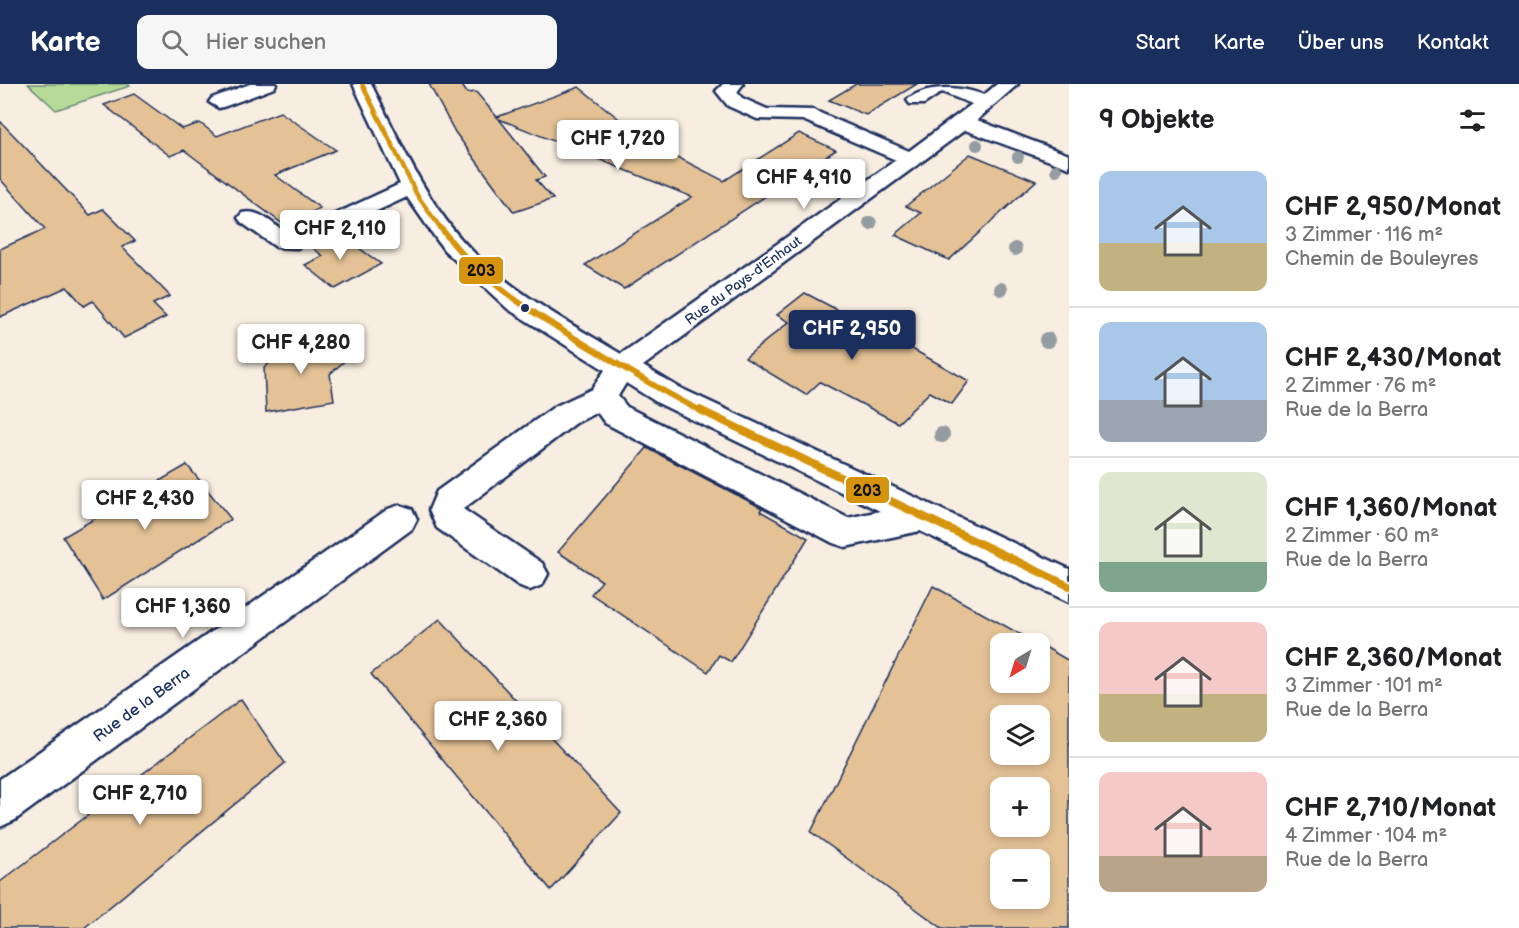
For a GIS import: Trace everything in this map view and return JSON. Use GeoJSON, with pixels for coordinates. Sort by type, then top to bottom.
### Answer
{"type":"FeatureCollection","features":[{"type":"Feature","properties":{"kind":"street"},"geometry":{"type":"LineString","coordinates":[[219,102],[267,84]]}},
{"type":"Feature","properties":{"kind":"street"},"geometry":{"type":"LineString","coordinates":[[362,84],[413,186],[453,245],[490,281],[517,303],[621,368],[668,394],[920,517],[1069,586]]}},
{"type":"Feature","properties":{"kind":"street"},"geometry":{"type":"LineString","coordinates":[[734,84],[726,91],[735,102],[764,115],[806,114],[911,159]]}},
{"type":"Feature","properties":{"kind":"street","name":"Rue du Pays-d'Enhaut"},"geometry":{"type":"LineString","coordinates":[[621,368],[963,122],[984,102],[1009,84]]}},
{"type":"Feature","properties":{"kind":"street"},"geometry":{"type":"LineString","coordinates":[[917,100],[940,85],[984,102]]}},
{"type":"Feature","properties":{"kind":"street"},"geometry":{"type":"LineString","coordinates":[[963,122],[1069,162]]}},
{"type":"Feature","properties":{"kind":"street"},"geometry":{"type":"LineString","coordinates":[[250,218],[285,242],[297,241],[413,186]]}},
{"type":"Feature","properties":{"kind":"street"},"geometry":{"type":"LineString","coordinates":[[530,574],[449,518],[446,510],[449,501],[565,415],[602,397],[621,368]]}},
{"type":"Feature","properties":{"kind":"street"},"geometry":{"type":"LineString","coordinates":[[602,397],[616,415],[845,533],[920,517]]}},
{"type":"Feature","properties":{"kind":"street","name":"Rue de la Berra"},"geometry":{"type":"LineString","coordinates":[[0,805],[400,519]]}},
{"type":"Feature","properties":{"kind":"green space"},"geometry":{"type":"Polygon","coordinates":[[[28,84],[128,84],[130,86],[56,110],[28,84]]]}},
{"type":"Feature","properties":{"kind":"building"},"geometry":{"type":"Polygon","coordinates":[[[429,84],[461,84],[467,93],[476,92],[497,117],[579,87],[638,134],[636,136],[724,181],[799,133],[836,150],[624,289],[585,265],[692,197],[499,119],[545,177],[536,180],[553,199],[514,212],[455,132],[429,84]]]}},
{"type":"Feature","properties":{"kind":"building"},"geometry":{"type":"Polygon","coordinates":[[[856,84],[917,84],[866,115],[829,100],[856,84]]]}},
{"type":"Feature","properties":{"kind":"building"},"geometry":{"type":"Polygon","coordinates":[[[134,94],[182,129],[200,123],[217,136],[280,112],[336,150],[275,175],[320,208],[311,213],[319,219],[292,231],[184,150],[170,156],[104,105],[134,94]]]}},
{"type":"Feature","properties":{"kind":"building"},"geometry":{"type":"Polygon","coordinates":[[[0,121],[90,215],[103,209],[135,241],[122,247],[170,296],[153,304],[166,317],[124,338],[93,301],[84,306],[67,287],[0,317],[0,249],[45,229],[0,179],[0,121]]]}},
{"type":"Feature","properties":{"kind":"building"},"geometry":{"type":"Polygon","coordinates":[[[970,154],[1036,181],[949,260],[895,235],[921,213],[906,206],[970,154]]]}},
{"type":"Feature","properties":{"kind":"building"},"geometry":{"type":"Polygon","coordinates":[[[337,232],[381,264],[335,289],[305,265],[323,256],[309,245],[337,232]]]}},
{"type":"Feature","properties":{"kind":"building"},"geometry":{"type":"Polygon","coordinates":[[[805,293],[969,381],[952,404],[930,392],[898,423],[820,382],[806,395],[745,358],[789,322],[777,315],[805,293]]]}},
{"type":"Feature","properties":{"kind":"building"},"geometry":{"type":"Polygon","coordinates":[[[303,334],[350,356],[330,374],[334,400],[266,412],[264,368],[303,334]]]}},
{"type":"Feature","properties":{"kind":"building"},"geometry":{"type":"Polygon","coordinates":[[[647,448],[762,508],[760,511],[808,538],[731,662],[719,655],[708,672],[591,594],[602,581],[558,552],[647,448]]]}},
{"type":"Feature","properties":{"kind":"building"},"geometry":{"type":"Polygon","coordinates":[[[187,465],[231,519],[103,600],[63,537],[187,465]]]}},
{"type":"Feature","properties":{"kind":"building"},"geometry":{"type":"Polygon","coordinates":[[[933,586],[1018,633],[990,633],[990,693],[1050,693],[1050,650],[1069,661],[1069,928],[942,928],[811,832],[933,586]]]}},
{"type":"Feature","properties":{"kind":"building"},"geometry":{"type":"Polygon","coordinates":[[[440,619],[621,813],[551,890],[371,674],[440,619]]]}},
{"type":"Feature","properties":{"kind":"building"},"geometry":{"type":"Polygon","coordinates":[[[241,699],[285,763],[84,928],[0,928],[0,882],[241,699]]]}},
{"type":"Feature","properties":{"kind":"transit line","name":"203"},"geometry":{"type":"LineString","coordinates":[[362,84],[417,195],[453,245],[517,303],[668,395],[1069,586]]}}]}
